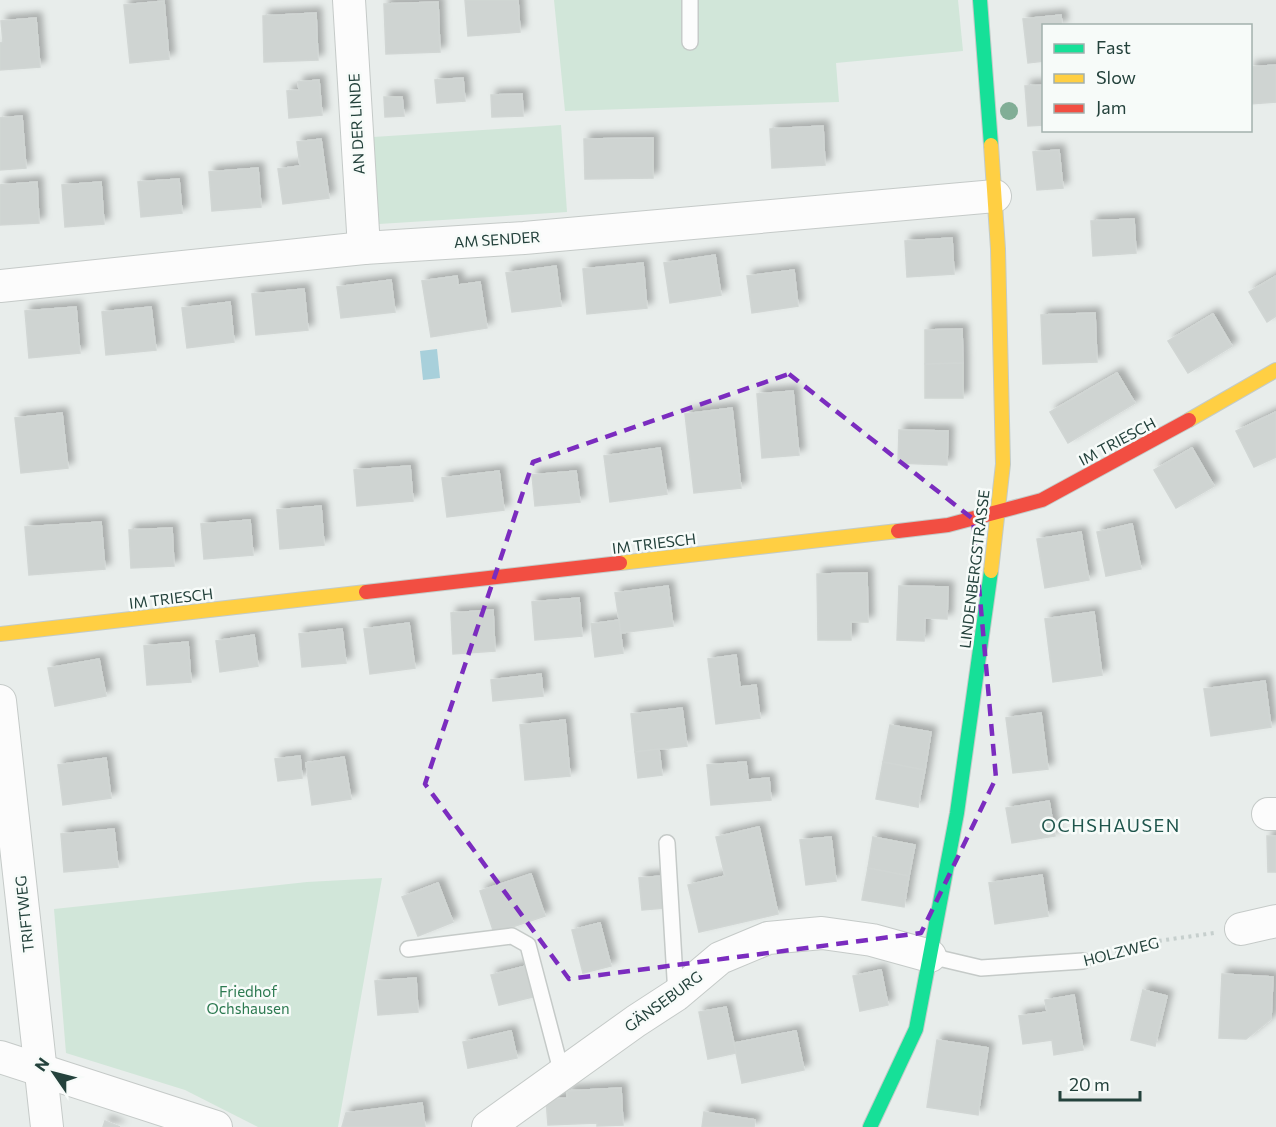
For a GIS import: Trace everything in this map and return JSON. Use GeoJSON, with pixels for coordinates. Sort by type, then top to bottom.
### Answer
{"type":"FeatureCollection","features":[{"type":"Feature","properties":{"kind":"street","name":"AN DER LINDE"},"geometry":{"type":"LineString","coordinates":[[349,0],[364,248]]}},
{"type":"Feature","properties":{"kind":"street","name":"LINDENBERGSTRASSE"},"geometry":{"type":"LineString","coordinates":[[870,1127],[916,1029],[957,813],[999,513],[1003,464],[995,196],[980,0]]}},
{"type":"Feature","properties":{"kind":"street","name":"AM SENDER"},"geometry":{"type":"LineString","coordinates":[[0,286],[364,248],[524,238],[995,196]]}},
{"type":"Feature","properties":{"kind":"street","name":"IM TRIESCH"},"geometry":{"type":"LineString","coordinates":[[0,634],[948,525],[1042,500],[1173,430],[1276,370]]}},
{"type":"Feature","properties":{"kind":"street","name":"TRIFTWEG"},"geometry":{"type":"LineString","coordinates":[[0,701],[47,1127]]}},
{"type":"Feature","properties":{"kind":"street"},"geometry":{"type":"LineString","coordinates":[[1241,929],[1276,921]]}},
{"type":"Feature","properties":{"kind":"street","name":"GÄNSEBURG"},"geometry":{"type":"LineString","coordinates":[[488,1127],[676,995],[720,958],[768,938],[822,933],[872,940],[930,956]]}},
{"type":"Feature","properties":{"kind":"street"},"geometry":{"type":"LineString","coordinates":[[0,1057],[216,1127]]}},
{"type":"Feature","properties":{"kind":"lane"},"geometry":{"type":"LineString","coordinates":[[690,0],[690,42]]}},
{"type":"Feature","properties":{"kind":"lane"},"geometry":{"type":"LineString","coordinates":[[667,843],[676,995]]}},
{"type":"Feature","properties":{"kind":"lane"},"geometry":{"type":"LineString","coordinates":[[408,949],[512,936],[528,945],[562,1074]]}},
{"type":"Feature","properties":{"kind":"lane","name":"HOLZWEG"},"geometry":{"type":"LineString","coordinates":[[930,956],[981,968],[1083,961]]}},
{"type":"Feature","properties":{"kind":"path","name":"HOLZWEG"},"geometry":{"type":"LineString","coordinates":[[1083,961],[1151,942],[1241,929]]}},
{"type":"Feature","properties":{"kind":"highlighted area"},"geometry":{"type":"Polygon","coordinates":[[[789,374],[973,519],[996,778],[921,933],[569,979],[425,784],[533,462],[789,374]]]}},
{"type":"Feature","properties":{"kind":"green space"},"geometry":{"type":"Polygon","coordinates":[[[554,0],[958,0],[963,51],[836,63],[839,102],[565,111],[554,0]]]}},
{"type":"Feature","properties":{"kind":"green space"},"geometry":{"type":"Polygon","coordinates":[[[561,125],[567,212],[379,224],[373,137],[561,125]]]}},
{"type":"Feature","properties":{"kind":"green space","name":"Friedhof Ochshausen"},"geometry":{"type":"Polygon","coordinates":[[[382,878],[338,1127],[258,1127],[185,1090],[66,1053],[54,909],[307,882],[382,878]]]}},
{"type":"Feature","properties":{"kind":"water"},"geometry":{"type":"Polygon","coordinates":[[[437,349],[440,378],[423,380],[420,351],[437,349]]]}},
{"type":"Feature","properties":{"kind":"building"},"geometry":{"type":"Polygon","coordinates":[[[465,0],[518,0],[520,32],[468,36],[465,0]]]}},
{"type":"Feature","properties":{"kind":"building"},"geometry":{"type":"Polygon","coordinates":[[[164,1],[169,59],[130,63],[124,5],[164,1]]]}},
{"type":"Feature","properties":{"kind":"building"},"geometry":{"type":"Polygon","coordinates":[[[438,2],[440,52],[386,54],[384,4],[438,2]]]}},
{"type":"Feature","properties":{"kind":"building"},"geometry":{"type":"Polygon","coordinates":[[[316,13],[318,60],[264,62],[263,16],[316,13]]]}},
{"type":"Feature","properties":{"kind":"building"},"geometry":{"type":"Polygon","coordinates":[[[1061,15],[1062,24],[1042,24],[1042,61],[1028,63],[1023,19],[1061,15]]]}},
{"type":"Feature","properties":{"kind":"building"},"geometry":{"type":"Polygon","coordinates":[[[36,18],[40,67],[0,70],[0,43],[3,42],[1,21],[36,18]]]}},
{"type":"Feature","properties":{"kind":"building"},"geometry":{"type":"Polygon","coordinates":[[[1276,65],[1276,102],[1252,104],[1252,67],[1276,65]]]}},
{"type":"Feature","properties":{"kind":"building"},"geometry":{"type":"Polygon","coordinates":[[[463,78],[465,101],[437,103],[435,80],[463,78]]]}},
{"type":"Feature","properties":{"kind":"building"},"geometry":{"type":"Polygon","coordinates":[[[319,80],[322,115],[289,118],[287,91],[299,90],[298,82],[319,80]]]}},
{"type":"Feature","properties":{"kind":"building"},"geometry":{"type":"Polygon","coordinates":[[[1042,85],[1042,125],[1028,126],[1025,86],[1042,85]]]}},
{"type":"Feature","properties":{"kind":"building"},"geometry":{"type":"Polygon","coordinates":[[[522,94],[523,116],[492,117],[491,95],[522,94]]]}},
{"type":"Feature","properties":{"kind":"building"},"geometry":{"type":"Polygon","coordinates":[[[384,97],[402,97],[404,116],[385,117],[384,97]]]}},
{"type":"Feature","properties":{"kind":"building"},"geometry":{"type":"Polygon","coordinates":[[[22,116],[26,168],[0,170],[0,118],[22,116]]]}},
{"type":"Feature","properties":{"kind":"building"},"geometry":{"type":"Polygon","coordinates":[[[823,126],[825,165],[772,168],[770,129],[823,126]]]}},
{"type":"Feature","properties":{"kind":"building"},"geometry":{"type":"Polygon","coordinates":[[[653,138],[653,178],[585,179],[584,139],[653,138]]]}},
{"type":"Feature","properties":{"kind":"building"},"geometry":{"type":"Polygon","coordinates":[[[321,139],[329,198],[283,204],[278,169],[300,166],[297,142],[321,139]]]}},
{"type":"Feature","properties":{"kind":"building"},"geometry":{"type":"Polygon","coordinates":[[[1059,150],[1063,188],[1037,190],[1033,152],[1059,150]]]}},
{"type":"Feature","properties":{"kind":"building"},"geometry":{"type":"Polygon","coordinates":[[[258,168],[261,207],[212,211],[209,172],[258,168]]]}},
{"type":"Feature","properties":{"kind":"building"},"geometry":{"type":"Polygon","coordinates":[[[179,179],[182,213],[141,217],[138,182],[179,179]]]}},
{"type":"Feature","properties":{"kind":"building"},"geometry":{"type":"Polygon","coordinates":[[[37,182],[39,223],[0,225],[0,185],[37,182]]]}},
{"type":"Feature","properties":{"kind":"building"},"geometry":{"type":"Polygon","coordinates":[[[101,182],[104,224],[65,227],[62,185],[101,182]]]}},
{"type":"Feature","properties":{"kind":"building"},"geometry":{"type":"Polygon","coordinates":[[[1134,219],[1136,253],[1093,256],[1091,221],[1134,219]]]}},
{"type":"Feature","properties":{"kind":"building"},"geometry":{"type":"Polygon","coordinates":[[[952,238],[954,274],[907,277],[905,241],[952,238]]]}},
{"type":"Feature","properties":{"kind":"building"},"geometry":{"type":"Polygon","coordinates":[[[715,255],[721,295],[670,303],[664,263],[715,255]]]}},
{"type":"Feature","properties":{"kind":"building"},"geometry":{"type":"Polygon","coordinates":[[[643,263],[647,308],[587,314],[583,269],[643,263]]]}},
{"type":"Feature","properties":{"kind":"building"},"geometry":{"type":"Polygon","coordinates":[[[556,266],[561,306],[512,312],[506,273],[556,266]]]}},
{"type":"Feature","properties":{"kind":"building"},"geometry":{"type":"Polygon","coordinates":[[[794,270],[798,306],[752,313],[747,276],[794,270]]]}},
{"type":"Feature","properties":{"kind":"building"},"geometry":{"type":"Polygon","coordinates":[[[457,276],[458,285],[480,282],[487,328],[431,337],[422,281],[457,276]]]}},
{"type":"Feature","properties":{"kind":"building"},"geometry":{"type":"Polygon","coordinates":[[[1276,276],[1276,316],[1267,322],[1249,292],[1276,276]]]}},
{"type":"Feature","properties":{"kind":"building"},"geometry":{"type":"Polygon","coordinates":[[[391,280],[395,312],[341,318],[337,287],[391,280]]]}},
{"type":"Feature","properties":{"kind":"building"},"geometry":{"type":"Polygon","coordinates":[[[304,289],[308,330],[256,335],[252,294],[304,289]]]}},
{"type":"Feature","properties":{"kind":"building"},"geometry":{"type":"Polygon","coordinates":[[[230,302],[234,342],[187,348],[182,308],[230,302]]]}},
{"type":"Feature","properties":{"kind":"building"},"geometry":{"type":"Polygon","coordinates":[[[76,307],[80,353],[29,358],[25,311],[76,307]]]}},
{"type":"Feature","properties":{"kind":"building"},"geometry":{"type":"Polygon","coordinates":[[[151,307],[156,350],[106,355],[102,312],[151,307]]]}},
{"type":"Feature","properties":{"kind":"building"},"geometry":{"type":"Polygon","coordinates":[[[1095,313],[1097,362],[1043,364],[1041,315],[1095,313]]]}},
{"type":"Feature","properties":{"kind":"building"},"geometry":{"type":"Polygon","coordinates":[[[1213,314],[1232,346],[1188,373],[1168,341],[1213,314]]]}},
{"type":"Feature","properties":{"kind":"building"},"geometry":{"type":"Polygon","coordinates":[[[962,329],[963,363],[925,364],[925,330],[962,329]]]}},
{"type":"Feature","properties":{"kind":"building"},"geometry":{"type":"Polygon","coordinates":[[[963,363],[963,398],[925,398],[925,364],[963,363]]]}},
{"type":"Feature","properties":{"kind":"building"},"geometry":{"type":"Polygon","coordinates":[[[1117,373],[1135,403],[1068,443],[1050,412],[1117,373]]]}},
{"type":"Feature","properties":{"kind":"building"},"geometry":{"type":"Polygon","coordinates":[[[793,391],[799,455],[762,458],[757,394],[793,391]]]}},
{"type":"Feature","properties":{"kind":"building"},"geometry":{"type":"Polygon","coordinates":[[[732,408],[741,488],[694,493],[685,414],[732,408]]]}},
{"type":"Feature","properties":{"kind":"building"},"geometry":{"type":"Polygon","coordinates":[[[1276,412],[1276,457],[1254,467],[1236,431],[1276,412]]]}},
{"type":"Feature","properties":{"kind":"building"},"geometry":{"type":"Polygon","coordinates":[[[62,413],[68,468],[21,473],[15,418],[62,413]]]}},
{"type":"Feature","properties":{"kind":"building"},"geometry":{"type":"Polygon","coordinates":[[[899,430],[948,431],[947,465],[898,463],[899,430]]]}},
{"type":"Feature","properties":{"kind":"building"},"geometry":{"type":"Polygon","coordinates":[[[660,448],[667,494],[610,502],[604,456],[660,448]]]}},
{"type":"Feature","properties":{"kind":"building"},"geometry":{"type":"Polygon","coordinates":[[[1192,448],[1214,486],[1176,508],[1154,470],[1192,448]]]}},
{"type":"Feature","properties":{"kind":"building"},"geometry":{"type":"Polygon","coordinates":[[[410,466],[413,501],[357,506],[354,470],[410,466]]]}},
{"type":"Feature","properties":{"kind":"building"},"geometry":{"type":"Polygon","coordinates":[[[499,471],[504,510],[447,517],[442,478],[499,471]]]}},
{"type":"Feature","properties":{"kind":"building"},"geometry":{"type":"Polygon","coordinates":[[[576,471],[580,502],[535,506],[532,475],[576,471]]]}},
{"type":"Feature","properties":{"kind":"building"},"geometry":{"type":"Polygon","coordinates":[[[321,506],[324,545],[280,549],[277,510],[321,506]]]}},
{"type":"Feature","properties":{"kind":"building"},"geometry":{"type":"Polygon","coordinates":[[[250,520],[253,555],[204,559],[201,524],[250,520]]]}},
{"type":"Feature","properties":{"kind":"building"},"geometry":{"type":"Polygon","coordinates":[[[101,522],[105,569],[29,575],[25,527],[101,522]]]}},
{"type":"Feature","properties":{"kind":"building"},"geometry":{"type":"Polygon","coordinates":[[[1132,524],[1141,569],[1106,576],[1097,532],[1132,524]]]}},
{"type":"Feature","properties":{"kind":"building"},"geometry":{"type":"Polygon","coordinates":[[[172,528],[174,566],[131,568],[129,530],[172,528]]]}},
{"type":"Feature","properties":{"kind":"building"},"geometry":{"type":"Polygon","coordinates":[[[1081,532],[1089,580],[1045,588],[1037,539],[1081,532]]]}},
{"type":"Feature","properties":{"kind":"building"},"geometry":{"type":"Polygon","coordinates":[[[867,573],[868,622],[851,622],[851,640],[818,640],[817,574],[867,573]]]}},
{"type":"Feature","properties":{"kind":"building"},"geometry":{"type":"Polygon","coordinates":[[[668,586],[673,626],[621,633],[615,593],[668,586]]]}},
{"type":"Feature","properties":{"kind":"building"},"geometry":{"type":"Polygon","coordinates":[[[899,586],[948,587],[947,619],[925,618],[924,641],[897,640],[899,586]]]}},
{"type":"Feature","properties":{"kind":"building"},"geometry":{"type":"Polygon","coordinates":[[[579,598],[582,636],[535,640],[532,602],[579,598]]]}},
{"type":"Feature","properties":{"kind":"building"},"geometry":{"type":"Polygon","coordinates":[[[493,610],[495,651],[453,654],[451,613],[493,610]]]}},
{"type":"Feature","properties":{"kind":"building"},"geometry":{"type":"Polygon","coordinates":[[[1094,612],[1102,675],[1053,682],[1045,619],[1094,612]]]}},
{"type":"Feature","properties":{"kind":"building"},"geometry":{"type":"Polygon","coordinates":[[[619,620],[623,653],[595,657],[591,624],[619,620]]]}},
{"type":"Feature","properties":{"kind":"building"},"geometry":{"type":"Polygon","coordinates":[[[409,623],[415,668],[370,674],[364,629],[409,623]]]}},
{"type":"Feature","properties":{"kind":"building"},"geometry":{"type":"Polygon","coordinates":[[[342,629],[346,663],[302,667],[299,634],[342,629]]]}},
{"type":"Feature","properties":{"kind":"building"},"geometry":{"type":"Polygon","coordinates":[[[254,635],[258,666],[220,672],[216,641],[254,635]]]}},
{"type":"Feature","properties":{"kind":"building"},"geometry":{"type":"Polygon","coordinates":[[[188,642],[191,682],[147,685],[144,646],[188,642]]]}},
{"type":"Feature","properties":{"kind":"building"},"geometry":{"type":"Polygon","coordinates":[[[736,655],[740,687],[756,685],[760,718],[716,724],[708,659],[736,655]]]}},
{"type":"Feature","properties":{"kind":"building"},"geometry":{"type":"Polygon","coordinates":[[[99,659],[106,696],[55,706],[48,668],[99,659]]]}},
{"type":"Feature","properties":{"kind":"building"},"geometry":{"type":"Polygon","coordinates":[[[541,674],[543,696],[493,701],[491,680],[541,674]]]}},
{"type":"Feature","properties":{"kind":"building"},"geometry":{"type":"Polygon","coordinates":[[[1265,681],[1271,727],[1211,736],[1204,689],[1265,681]]]}},
{"type":"Feature","properties":{"kind":"building"},"geometry":{"type":"Polygon","coordinates":[[[682,708],[687,746],[635,752],[631,714],[682,708]]]}},
{"type":"Feature","properties":{"kind":"building"},"geometry":{"type":"Polygon","coordinates":[[[1041,713],[1048,769],[1013,773],[1006,718],[1041,713]]]}},
{"type":"Feature","properties":{"kind":"building"},"geometry":{"type":"Polygon","coordinates":[[[565,720],[570,776],[525,780],[520,725],[565,720]]]}},
{"type":"Feature","properties":{"kind":"building"},"geometry":{"type":"Polygon","coordinates":[[[890,725],[931,732],[925,770],[883,762],[890,725]]]}},
{"type":"Feature","properties":{"kind":"building"},"geometry":{"type":"Polygon","coordinates":[[[659,749],[662,775],[638,778],[635,752],[659,749]]]}},
{"type":"Feature","properties":{"kind":"building"},"geometry":{"type":"Polygon","coordinates":[[[300,756],[302,778],[278,781],[275,759],[300,756]]]}},
{"type":"Feature","properties":{"kind":"building"},"geometry":{"type":"Polygon","coordinates":[[[344,757],[351,799],[312,805],[306,763],[344,757]]]}},
{"type":"Feature","properties":{"kind":"building"},"geometry":{"type":"Polygon","coordinates":[[[106,758],[111,798],[63,805],[58,765],[106,758]]]}},
{"type":"Feature","properties":{"kind":"building"},"geometry":{"type":"Polygon","coordinates":[[[746,762],[748,780],[769,778],[771,800],[711,805],[707,765],[746,762]]]}},
{"type":"Feature","properties":{"kind":"building"},"geometry":{"type":"Polygon","coordinates":[[[883,762],[925,770],[918,807],[876,799],[883,762]]]}},
{"type":"Feature","properties":{"kind":"building"},"geometry":{"type":"Polygon","coordinates":[[[1049,801],[1055,836],[1012,843],[1006,808],[1049,801]]]}},
{"type":"Feature","properties":{"kind":"building"},"geometry":{"type":"Polygon","coordinates":[[[759,827],[778,914],[699,932],[688,885],[725,876],[716,837],[759,827]]]}},
{"type":"Feature","properties":{"kind":"building"},"geometry":{"type":"Polygon","coordinates":[[[114,829],[118,867],[64,872],[61,834],[114,829]]]}},
{"type":"Feature","properties":{"kind":"building"},"geometry":{"type":"Polygon","coordinates":[[[1267,836],[1276,836],[1276,872],[1268,872],[1267,836]]]}},
{"type":"Feature","properties":{"kind":"building"},"geometry":{"type":"Polygon","coordinates":[[[831,837],[836,881],[806,885],[800,840],[831,837]]]}},
{"type":"Feature","properties":{"kind":"building"},"geometry":{"type":"Polygon","coordinates":[[[873,837],[915,845],[909,876],[868,868],[873,837]]]}},
{"type":"Feature","properties":{"kind":"building"},"geometry":{"type":"Polygon","coordinates":[[[868,868],[909,876],[904,907],[862,900],[868,868]]]}},
{"type":"Feature","properties":{"kind":"building"},"geometry":{"type":"Polygon","coordinates":[[[531,874],[545,916],[494,933],[480,891],[531,874]]]}},
{"type":"Feature","properties":{"kind":"building"},"geometry":{"type":"Polygon","coordinates":[[[1042,875],[1048,916],[995,924],[989,883],[1042,875]]]}},
{"type":"Feature","properties":{"kind":"building"},"geometry":{"type":"Polygon","coordinates":[[[662,876],[665,908],[642,910],[639,878],[662,876]]]}},
{"type":"Feature","properties":{"kind":"building"},"geometry":{"type":"Polygon","coordinates":[[[438,883],[453,922],[418,936],[402,897],[438,883]]]}},
{"type":"Feature","properties":{"kind":"building"},"geometry":{"type":"Polygon","coordinates":[[[600,923],[611,966],[583,973],[572,930],[600,923]]]}},
{"type":"Feature","properties":{"kind":"building"},"geometry":{"type":"Polygon","coordinates":[[[526,966],[533,997],[499,1005],[491,975],[526,966]]]}},
{"type":"Feature","properties":{"kind":"building"},"geometry":{"type":"Polygon","coordinates":[[[881,970],[888,1005],[860,1011],[853,976],[881,970]]]}},
{"type":"Feature","properties":{"kind":"building"},"geometry":{"type":"Polygon","coordinates":[[[1222,974],[1273,977],[1271,1019],[1246,1039],[1219,1038],[1222,974]]]}},
{"type":"Feature","properties":{"kind":"building"},"geometry":{"type":"Polygon","coordinates":[[[416,978],[418,1012],[378,1015],[375,981],[416,978]]]}},
{"type":"Feature","properties":{"kind":"building"},"geometry":{"type":"Polygon","coordinates":[[[1143,990],[1167,996],[1155,1046],[1131,1040],[1143,990]]]}},
{"type":"Feature","properties":{"kind":"building"},"geometry":{"type":"Polygon","coordinates":[[[1074,995],[1083,1050],[1054,1055],[1052,1040],[1023,1044],[1019,1016],[1047,1012],[1045,1000],[1074,995]]]}},
{"type":"Feature","properties":{"kind":"building"},"geometry":{"type":"Polygon","coordinates":[[[726,1007],[736,1053],[708,1059],[699,1012],[726,1007]]]}},
{"type":"Feature","properties":{"kind":"building"},"geometry":{"type":"Polygon","coordinates":[[[511,1031],[517,1058],[468,1068],[463,1042],[511,1031]]]}},
{"type":"Feature","properties":{"kind":"building"},"geometry":{"type":"Polygon","coordinates":[[[796,1031],[804,1070],[742,1083],[734,1043],[796,1031]]]}},
{"type":"Feature","properties":{"kind":"building"},"geometry":{"type":"Polygon","coordinates":[[[937,1040],[988,1048],[978,1115],[927,1107],[937,1040]]]}},
{"type":"Feature","properties":{"kind":"building"},"geometry":{"type":"Polygon","coordinates":[[[621,1088],[623,1125],[597,1126],[597,1123],[548,1125],[546,1099],[567,1098],[567,1091],[621,1088]]]}},
{"type":"Feature","properties":{"kind":"building"},"geometry":{"type":"Polygon","coordinates":[[[422,1103],[425,1127],[342,1127],[346,1113],[422,1103]]]}},
{"type":"Feature","properties":{"kind":"building"},"geometry":{"type":"Polygon","coordinates":[[[704,1112],[755,1120],[754,1127],[702,1127],[704,1112]]]}},
{"type":"Feature","properties":{"kind":"building"},"geometry":{"type":"Polygon","coordinates":[[[105,1121],[120,1127],[103,1127],[105,1121]]]}},
{"type":"Feature","properties":{"kind":"traffic: fast"},"geometry":{"type":"LineString","coordinates":[[980,0],[991,145]]}},
{"type":"Feature","properties":{"kind":"traffic: fast"},"geometry":{"type":"LineString","coordinates":[[870,1127],[916,1029],[957,813],[991,571]]}},
{"type":"Feature","properties":{"kind":"traffic: slow"},"geometry":{"type":"LineString","coordinates":[[991,145],[998,249],[1003,464],[991,571]]}},
{"type":"Feature","properties":{"kind":"traffic: slow"},"geometry":{"type":"LineString","coordinates":[[1189,420],[1276,370]]}},
{"type":"Feature","properties":{"kind":"traffic: slow"},"geometry":{"type":"LineString","coordinates":[[620,563],[898,531]]}},
{"type":"Feature","properties":{"kind":"traffic: slow"},"geometry":{"type":"LineString","coordinates":[[0,634],[366,592]]}},
{"type":"Feature","properties":{"kind":"traffic: jam"},"geometry":{"type":"LineString","coordinates":[[898,531],[948,525],[1042,500],[1189,420]]}},
{"type":"Feature","properties":{"kind":"traffic: jam"},"geometry":{"type":"LineString","coordinates":[[366,592],[620,563]]}},
{"type":"Feature","properties":{"kind":"district","name":"OCHSHAUSEN"},"geometry":{"type":"Point","coordinates":[1111,825]}}]}
